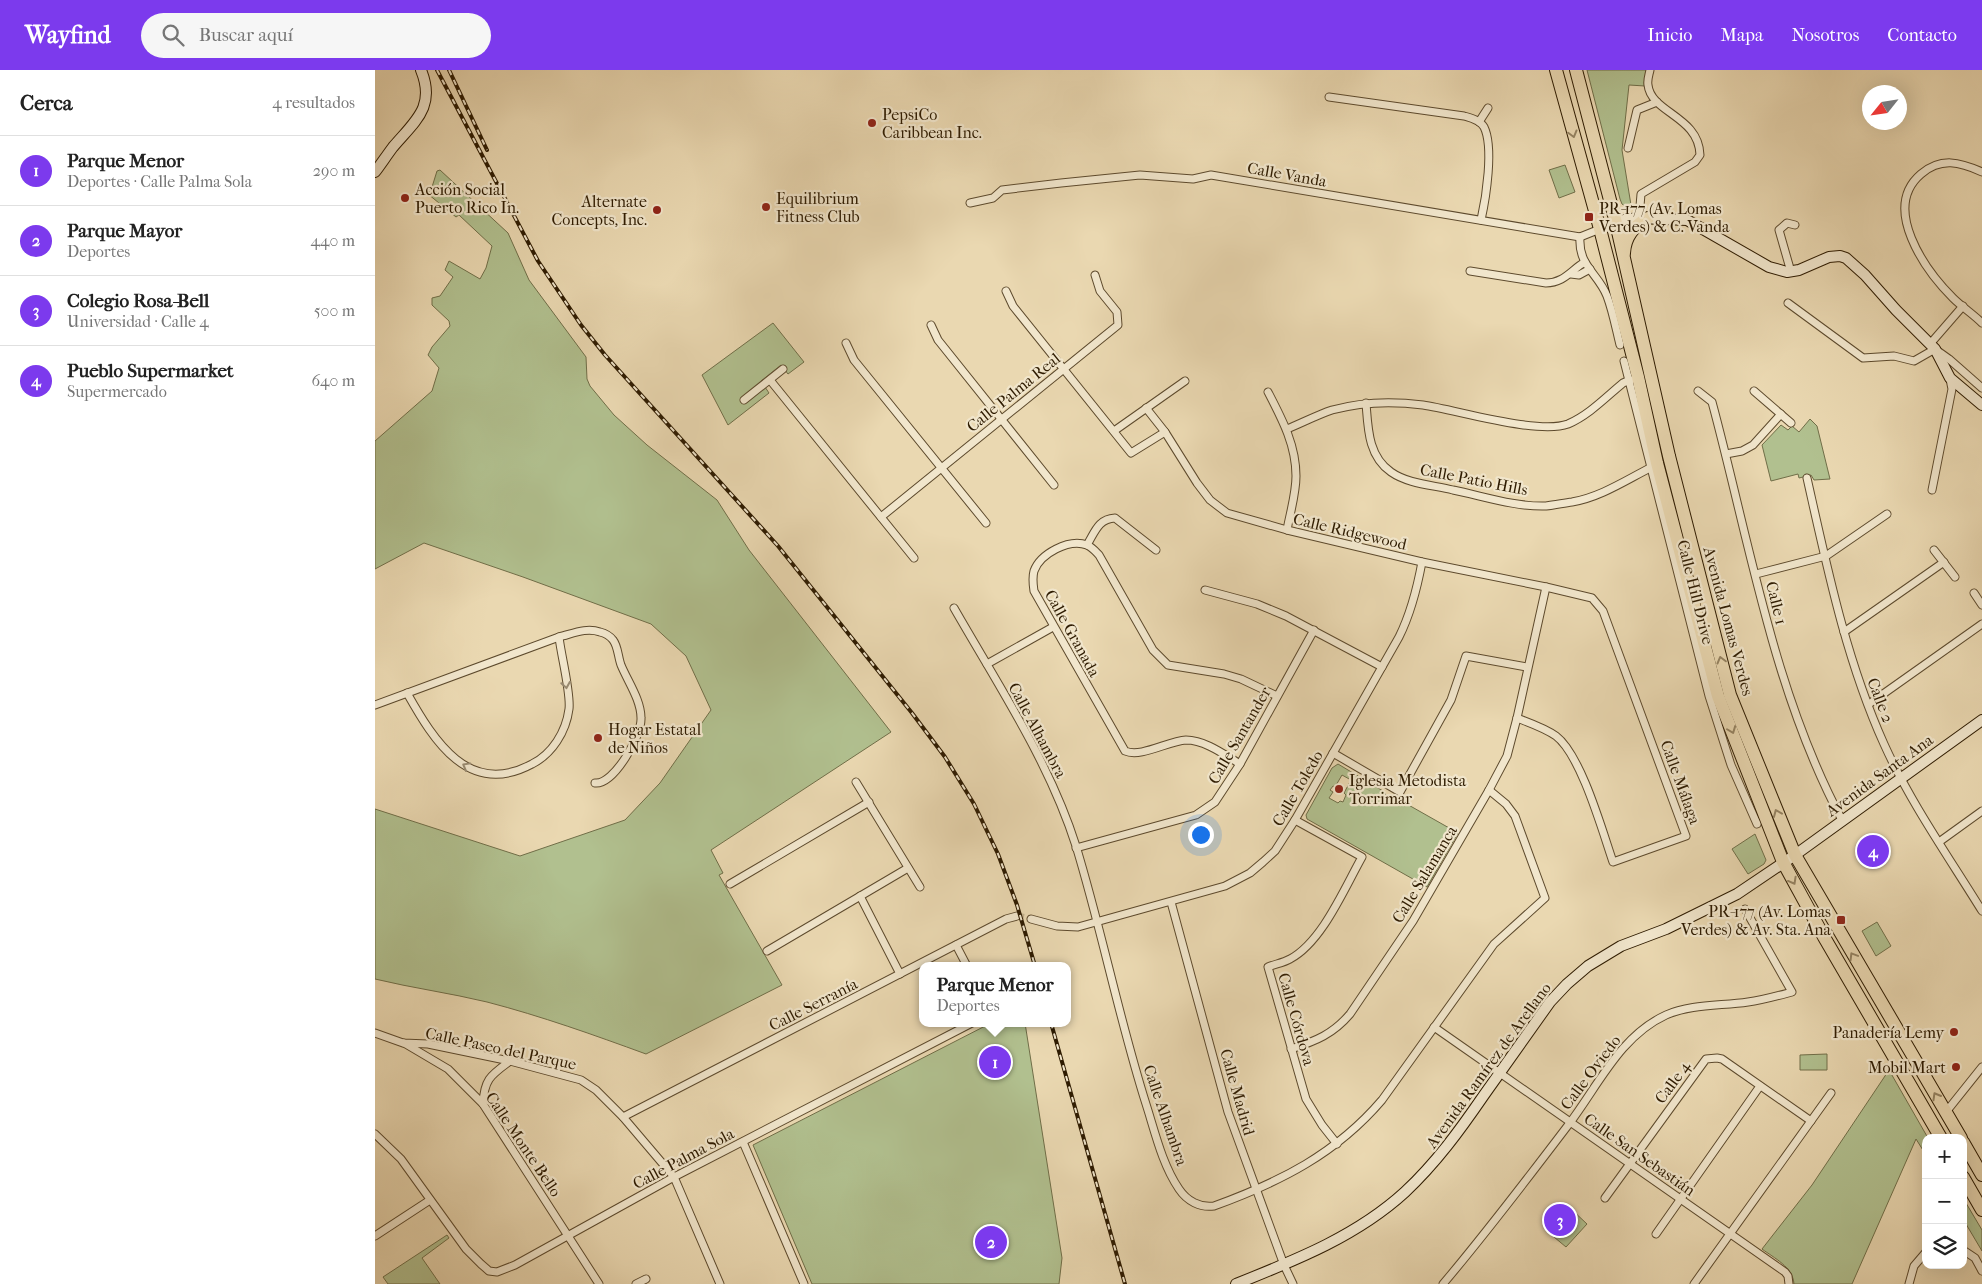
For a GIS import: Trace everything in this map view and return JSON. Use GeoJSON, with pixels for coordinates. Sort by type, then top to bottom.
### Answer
{"type":"FeatureCollection","features":[{"type":"Feature","properties":{"kind":"highway"},"geometry":{"type":"LineString","coordinates":[[1549,70],[1565,101]]}},
{"type":"Feature","properties":{"kind":"highway","name":"Avenida Lomas Verdes"},"geometry":{"type":"LineString","coordinates":[[1556,70],[1638,377],[1657,464],[1718,696],[1783,862],[1824,937],[1939,1134]]}},
{"type":"Feature","properties":{"kind":"highway","name":"Avenida Lomas Verdes"},"geometry":{"type":"LineString","coordinates":[[1576,70],[1616,223],[1623,261],[1669,456],[1730,695],[1795,855],[1959,1134]]}},
{"type":"Feature","properties":{"kind":"highway"},"geometry":{"type":"LineString","coordinates":[[1623,261],[1627,238],[1643,218]]}},
{"type":"Feature","properties":{"kind":"highway"},"geometry":{"type":"LineString","coordinates":[[1967,1149],[1982,1175]]}},
{"type":"Feature","properties":{"kind":"highway"},"geometry":{"type":"LineString","coordinates":[[1964,1179],[1982,1210]]}},
{"type":"Feature","properties":{"kind":"street"},"geometry":{"type":"LineString","coordinates":[[375,172],[392,148],[418,119],[425,106],[427,83],[421,70]]}},
{"type":"Feature","properties":{"kind":"street"},"geometry":{"type":"LineString","coordinates":[[1643,218],[1641,194],[1695,162],[1700,155],[1698,142],[1690,128],[1657,102],[1649,92],[1647,84],[1650,70]]}},
{"type":"Feature","properties":{"kind":"street"},"geometry":{"type":"LineString","coordinates":[[1329,97],[1464,116],[1479,122],[1483,126],[1488,142],[1487,194],[1481,220]]}},
{"type":"Feature","properties":{"kind":"street"},"geometry":{"type":"LineString","coordinates":[[1628,148],[1637,110],[1657,102]]}},
{"type":"Feature","properties":{"kind":"street"},"geometry":{"type":"LineString","coordinates":[[1479,122],[1488,108]]}},
{"type":"Feature","properties":{"kind":"street"},"geometry":{"type":"LineString","coordinates":[[1982,172],[1954,162],[1933,166],[1920,174],[1910,188],[1904,208],[1909,231],[1917,249],[1942,286],[1982,323]]}},
{"type":"Feature","properties":{"kind":"street","name":"Calle Vanda"},"geometry":{"type":"LineString","coordinates":[[970,203],[993,198],[1002,190],[1061,183],[1140,175],[1193,179],[1211,175],[1580,237]]}},
{"type":"Feature","properties":{"kind":"street"},"geometry":{"type":"LineString","coordinates":[[1620,345],[1606,295],[1579,250],[1580,237],[1616,223],[1643,218],[1687,220],[1769,267],[1791,272],[1829,257],[1840,256],[1846,258],[1865,275],[1933,347],[1982,388]]}},
{"type":"Feature","properties":{"kind":"street"},"geometry":{"type":"LineString","coordinates":[[1791,272],[1779,230],[1787,223],[1795,225]]}},
{"type":"Feature","properties":{"kind":"street"},"geometry":{"type":"LineString","coordinates":[[1470,271],[1546,283],[1557,283],[1571,274],[1574,268],[1585,262]]}},
{"type":"Feature","properties":{"kind":"street"},"geometry":{"type":"LineString","coordinates":[[1571,274],[1579,275],[1590,269]]}},
{"type":"Feature","properties":{"kind":"street","name":"Calle Palma Real"},"geometry":{"type":"LineString","coordinates":[[881,517],[1118,325],[1117,312],[1100,290],[1095,275]]}},
{"type":"Feature","properties":{"kind":"street"},"geometry":{"type":"LineString","coordinates":[[1006,291],[1013,306],[1131,453],[1165,432]]}},
{"type":"Feature","properties":{"kind":"street"},"geometry":{"type":"LineString","coordinates":[[1789,304],[1863,358],[1894,356],[1914,361],[1933,347],[1963,306]]}},
{"type":"Feature","properties":{"kind":"street"},"geometry":{"type":"LineString","coordinates":[[931,325],[938,340],[1054,485]]}},
{"type":"Feature","properties":{"kind":"street"},"geometry":{"type":"LineString","coordinates":[[846,343],[854,360],[986,523]]}},
{"type":"Feature","properties":{"kind":"street"},"geometry":{"type":"LineString","coordinates":[[1932,490],[1952,389],[1950,378],[1933,347]]}},
{"type":"Feature","properties":{"kind":"street","name":"Calle Hill Drive"},"geometry":{"type":"LineString","coordinates":[[1624,362],[1652,467],[1668,541],[1709,696],[1731,765],[1757,824]]}},
{"type":"Feature","properties":{"kind":"street"},"geometry":{"type":"LineString","coordinates":[[744,400],[783,369]]}},
{"type":"Feature","properties":{"kind":"street"},"geometry":{"type":"LineString","coordinates":[[1950,378],[1982,405]]}},
{"type":"Feature","properties":{"kind":"street"},"geometry":{"type":"LineString","coordinates":[[770,380],[915,558]]}},
{"type":"Feature","properties":{"kind":"street"},"geometry":{"type":"LineString","coordinates":[[1287,428],[1331,411],[1366,403],[1421,405],[1523,425],[1547,426],[1567,424],[1581,417],[1623,383],[1630,380]]}},
{"type":"Feature","properties":{"kind":"street"},"geometry":{"type":"LineString","coordinates":[[1114,431],[1185,381]]}},
{"type":"Feature","properties":{"kind":"street","name":"Calle 1"},"geometry":{"type":"LineString","coordinates":[[1698,391],[1713,402],[1777,658],[1792,708],[1827,792],[1842,820]]}},
{"type":"Feature","properties":{"kind":"street"},"geometry":{"type":"LineString","coordinates":[[1754,391],[1791,423]]}},
{"type":"Feature","properties":{"kind":"street"},"geometry":{"type":"LineString","coordinates":[[1268,392],[1287,428],[1293,451],[1296,477],[1287,530]]}},
{"type":"Feature","properties":{"kind":"street","name":"Calle Patio Hills"},"geometry":{"type":"LineString","coordinates":[[1366,403],[1368,433],[1371,444],[1391,472],[1408,480],[1513,503],[1545,506],[1574,502],[1595,496],[1652,467]]}},
{"type":"Feature","properties":{"kind":"street","name":"Calle Ridgewood"},"geometry":{"type":"LineString","coordinates":[[1146,408],[1165,432],[1209,500],[1227,513],[1287,530],[1422,562],[1546,587]]}},
{"type":"Feature","properties":{"kind":"street"},"geometry":{"type":"LineString","coordinates":[[1726,454],[1742,451],[1753,445],[1781,414]]}},
{"type":"Feature","properties":{"kind":"street","name":"Calle 2"},"geometry":{"type":"LineString","coordinates":[[1807,478],[1844,632],[1855,670],[1883,743],[1901,778],[1982,911]]}},
{"type":"Feature","properties":{"kind":"street"},"geometry":{"type":"LineString","coordinates":[[1756,574],[1826,556],[1887,514]]}},
{"type":"Feature","properties":{"kind":"street"},"geometry":{"type":"LineString","coordinates":[[1156,550],[1115,518],[1107,518],[1101,522],[1087,545],[1099,555],[1153,650],[1168,665],[1224,674],[1241,679],[1277,696]]}},
{"type":"Feature","properties":{"kind":"street","name":"Calle Granada"},"geometry":{"type":"LineString","coordinates":[[1087,545],[1076,543],[1062,546],[1044,557],[1034,570],[1032,580],[1034,591],[1125,751],[1137,753],[1187,740],[1213,748],[1241,764]]}},
{"type":"Feature","properties":{"kind":"street"},"geometry":{"type":"LineString","coordinates":[[1934,550],[1955,578]]}},
{"type":"Feature","properties":{"kind":"street","name":"Calle Toledo"},"geometry":{"type":"LineString","coordinates":[[1031,919],[1057,926],[1078,927],[1225,886],[1250,873],[1275,850],[1295,820],[1381,668],[1410,614],[1422,562]]}},
{"type":"Feature","properties":{"kind":"street"},"geometry":{"type":"LineString","coordinates":[[1844,632],[1944,562]]}},
{"type":"Feature","properties":{"kind":"street","name":"Calle Salamanca"},"geometry":{"type":"LineString","coordinates":[[1291,1050],[1325,1036],[1339,1026],[1350,1014],[1413,921],[1489,790],[1507,756],[1546,587]]}},
{"type":"Feature","properties":{"kind":"street","name":"Calle Málaga"},"geometry":{"type":"LineString","coordinates":[[1517,718],[1556,736],[1571,754],[1580,770],[1613,862],[1686,836],[1603,611],[1592,598],[1546,587]]}},
{"type":"Feature","properties":{"kind":"street"},"geometry":{"type":"LineString","coordinates":[[1205,590],[1257,604],[1286,616],[1381,668]]}},
{"type":"Feature","properties":{"kind":"street"},"geometry":{"type":"LineString","coordinates":[[1974,593],[1982,605]]}},
{"type":"Feature","properties":{"kind":"street","name":"Calle Alhambra"},"geometry":{"type":"LineString","coordinates":[[954,608],[1046,771],[1063,809],[1097,922],[1140,1084],[1163,1156],[1179,1189],[1196,1204],[1207,1207],[1222,1203],[1300,1168],[1337,1144],[1365,1120],[1382,1100],[1495,944],[1545,898],[1515,816],[1506,804],[1489,790]]}},
{"type":"Feature","properties":{"kind":"street"},"geometry":{"type":"LineString","coordinates":[[1869,704],[1982,624]]}},
{"type":"Feature","properties":{"kind":"street"},"geometry":{"type":"LineString","coordinates":[[987,664],[1053,627]]}},
{"type":"Feature","properties":{"kind":"street"},"geometry":{"type":"LineString","coordinates":[[375,706],[559,637],[587,630],[599,632],[611,638],[614,642],[621,665],[638,702],[641,721],[629,752],[607,779],[600,784],[595,784]]}},
{"type":"Feature","properties":{"kind":"street","name":"Calle Santander"},"geometry":{"type":"LineString","coordinates":[[1076,848],[1196,815],[1215,802],[1241,764],[1314,630]]}},
{"type":"Feature","properties":{"kind":"street"},"geometry":{"type":"LineString","coordinates":[[407,693],[430,732],[441,746],[462,764],[478,772],[493,776],[526,768],[542,759],[552,748],[562,732],[567,716],[569,700],[559,637]]}},
{"type":"Feature","properties":{"kind":"street"},"geometry":{"type":"LineString","coordinates":[[1333,753],[1400,792],[1451,700],[1466,656],[1527,667]]}},
{"type":"Feature","properties":{"kind":"street","name":"Avenida Santa Ana"},"geometry":{"type":"LineString","coordinates":[[1795,855],[1982,720]]}},
{"type":"Feature","properties":{"kind":"street"},"geometry":{"type":"LineString","coordinates":[[856,782],[920,887]]}},
{"type":"Feature","properties":{"kind":"street"},"geometry":{"type":"LineString","coordinates":[[730,884],[869,802]]}},
{"type":"Feature","properties":{"kind":"street"},"geometry":{"type":"LineString","coordinates":[[1939,842],[1982,811]]}},
{"type":"Feature","properties":{"kind":"street","name":"Calle Córdova"},"geometry":{"type":"LineString","coordinates":[[1295,820],[1363,857],[1320,933],[1306,948],[1289,959],[1268,967],[1306,1099],[1322,1125],[1337,1144]]}},
{"type":"Feature","properties":{"kind":"street","name":"Avenida Ramírez de Arellano"},"geometry":{"type":"LineString","coordinates":[[1236,1284],[1318,1250],[1346,1235],[1404,1193],[1430,1168],[1450,1144],[1550,1002],[1588,966],[1621,946],[1666,929],[1737,894],[1795,855]]}},
{"type":"Feature","properties":{"kind":"street"},"geometry":{"type":"LineString","coordinates":[[767,951],[908,868]]}},
{"type":"Feature","properties":{"kind":"street"},"geometry":{"type":"LineString","coordinates":[[860,896],[900,974]]}},
{"type":"Feature","properties":{"kind":"street","name":"Calle Madrid"},"geometry":{"type":"LineString","coordinates":[[1171,902],[1228,1112],[1284,1265],[1293,1284]]}},
{"type":"Feature","properties":{"kind":"street","name":"Calle Oviedo"},"geometry":{"type":"LineString","coordinates":[[1443,1284],[1570,1122],[1624,1046],[1652,1023],[1684,1010],[1750,1002],[1792,992],[1745,909]]}},
{"type":"Feature","properties":{"kind":"street","name":"Calle Serranía"},"geometry":{"type":"LineString","coordinates":[[923,962],[1006,919],[1017,916]]}},
{"type":"Feature","properties":{"kind":"street"},"geometry":{"type":"LineString","coordinates":[[956,945],[965,962]]}},
{"type":"Feature","properties":{"kind":"street","name":"Calle Serranía"},"geometry":{"type":"LineString","coordinates":[[623,1117],[919,964]]}},
{"type":"Feature","properties":{"kind":"street","name":"Calle Palma Sola"},"geometry":{"type":"LineString","coordinates":[[429,1200],[466,1249],[489,1271],[497,1272],[515,1266],[674,1177],[964,1027]]}},
{"type":"Feature","properties":{"kind":"street","name":"Calle San Sebastián"},"geometry":{"type":"LineString","coordinates":[[1434,1027],[1785,1272],[1788,1276],[1789,1284]]}},
{"type":"Feature","properties":{"kind":"street","name":"Calle Paseo del Parque"},"geometry":{"type":"LineString","coordinates":[[375,1033],[403,1042],[428,1044],[581,1080],[607,1100],[674,1177],[720,1284]]}},
{"type":"Feature","properties":{"kind":"street","name":"Calle Monte Bello"},"geometry":{"type":"LineString","coordinates":[[403,1042],[448,1069],[483,1104],[599,1284]]}},
{"type":"Feature","properties":{"kind":"street","name":"Calle 4"},"geometry":{"type":"LineString","coordinates":[[1605,1198],[1706,1059],[1722,1059],[1811,1121]]}},
{"type":"Feature","properties":{"kind":"street"},"geometry":{"type":"LineString","coordinates":[[483,1104],[483,1090],[486,1082],[495,1072],[511,1062]]}},
{"type":"Feature","properties":{"kind":"street"},"geometry":{"type":"LineString","coordinates":[[1946,1112],[1982,1067]]}},
{"type":"Feature","properties":{"kind":"street"},"geometry":{"type":"LineString","coordinates":[[1656,1234],[1760,1086]]}},
{"type":"Feature","properties":{"kind":"street"},"geometry":{"type":"LineString","coordinates":[[1694,1284],[1731,1235],[1831,1092]]}},
{"type":"Feature","properties":{"kind":"street"},"geometry":{"type":"LineString","coordinates":[[375,1134],[401,1159],[429,1200],[375,1236]]}},
{"type":"Feature","properties":{"kind":"street"},"geometry":{"type":"LineString","coordinates":[[743,1142],[804,1284]]}},
{"type":"Feature","properties":{"kind":"street"},"geometry":{"type":"LineString","coordinates":[[1967,1253],[1975,1258],[1982,1271]]}},
{"type":"Feature","properties":{"kind":"street"},"geometry":{"type":"LineString","coordinates":[[1909,1284],[1914,1266],[1922,1257]]}},
{"type":"Feature","properties":{"kind":"street"},"geometry":{"type":"LineString","coordinates":[[636,1284],[646,1279]]}},
{"type":"Feature","properties":{"kind":"green space"},"geometry":{"type":"Polygon","coordinates":[[[1587,70],[1648,70],[1645,86],[1629,85],[1622,150],[1631,205],[1626,207],[1620,199],[1587,70]]]}},
{"type":"Feature","properties":{"kind":"green space"},"geometry":{"type":"Polygon","coordinates":[[[1565,165],[1575,192],[1559,198],[1549,170],[1565,165]]]}},
{"type":"Feature","properties":{"kind":"green space"},"geometry":{"type":"Polygon","coordinates":[[[440,170],[508,233],[529,280],[586,357],[587,379],[590,386],[614,415],[647,445],[717,500],[749,550],[891,732],[711,850],[723,873],[719,875],[782,985],[646,1054],[507,1007],[375,979],[375,809],[520,856],[625,820],[660,783],[711,710],[686,656],[651,624],[424,543],[375,569],[375,441],[432,391],[439,368],[428,355],[432,347],[450,326],[449,321],[432,305],[432,298],[440,296],[453,277],[445,270],[449,261],[480,279],[486,268],[492,246],[459,215],[456,217],[428,194],[437,171],[440,170]]]}},
{"type":"Feature","properties":{"kind":"green space"},"geometry":{"type":"Polygon","coordinates":[[[773,323],[804,362],[788,374],[781,365],[761,381],[769,393],[728,425],[702,375],[773,323]]]}},
{"type":"Feature","properties":{"kind":"green space"},"geometry":{"type":"Polygon","coordinates":[[[1810,419],[1817,426],[1830,479],[1814,480],[1811,475],[1799,478],[1798,474],[1771,481],[1762,445],[1781,425],[1788,430],[1792,426],[1799,432],[1810,419]]]}},
{"type":"Feature","properties":{"kind":"green space"},"geometry":{"type":"Polygon","coordinates":[[[1338,764],[1383,791],[1390,800],[1405,803],[1458,833],[1427,887],[1307,819],[1306,815],[1332,768],[1338,764]],[[1342,775],[1335,787],[1333,786],[1330,790],[1333,792],[1329,798],[1338,803],[1340,801],[1343,802],[1346,795],[1344,793],[1351,780],[1342,775]]]}},
{"type":"Feature","properties":{"kind":"green space"},"geometry":{"type":"Polygon","coordinates":[[[1755,834],[1766,860],[1764,864],[1748,874],[1732,849],[1755,834]]]}},
{"type":"Feature","properties":{"kind":"green space"},"geometry":{"type":"Polygon","coordinates":[[[1877,922],[1891,946],[1876,956],[1862,931],[1877,922]]]}},
{"type":"Feature","properties":{"kind":"green space"},"geometry":{"type":"Polygon","coordinates":[[[983,1027],[1026,1027],[1062,1258],[1059,1284],[812,1284],[753,1145],[983,1027]]]}},
{"type":"Feature","properties":{"kind":"green space"},"geometry":{"type":"Polygon","coordinates":[[[1827,1054],[1827,1070],[1800,1070],[1800,1055],[1827,1054]]]}},
{"type":"Feature","properties":{"kind":"green space"},"geometry":{"type":"Polygon","coordinates":[[[1889,1070],[1926,1134],[1922,1134],[1922,1149],[1916,1139],[1852,1284],[1794,1284],[1787,1268],[1762,1249],[1812,1185],[1889,1070]]]}},
{"type":"Feature","properties":{"kind":"green space"},"geometry":{"type":"Polygon","coordinates":[[[1967,1205],[1982,1230],[1982,1251],[1967,1226],[1967,1205]]]}},
{"type":"Feature","properties":{"kind":"green space"},"geometry":{"type":"Polygon","coordinates":[[[1570,1208],[1587,1224],[1566,1247],[1548,1232],[1570,1208]]]}},
{"type":"Feature","properties":{"kind":"green space"},"geometry":{"type":"Polygon","coordinates":[[[447,1235],[449,1238],[422,1258],[440,1284],[388,1284],[383,1277],[447,1235]]]}},
{"type":"Feature","properties":{"kind":"tunnel"},"geometry":{"type":"LineString","coordinates":[[1017,916],[1031,919]]}},
{"type":"Feature","properties":{"kind":"railway"},"geometry":{"type":"LineString","coordinates":[[437,70],[538,261],[581,325],[605,355],[778,546],[945,757],[974,804],[998,854],[1017,905],[1034,962]]}},
{"type":"Feature","properties":{"kind":"railway"},"geometry":{"type":"LineString","coordinates":[[449,70],[487,150]]}},
{"type":"Feature","properties":{"kind":"railway"},"geometry":{"type":"LineString","coordinates":[[1052,1027],[1125,1284]]}},
{"type":"Feature","properties":{"kind":"place","name":"PepsiCo Caribbean Inc."},"geometry":{"type":"Point","coordinates":[872,123]}},
{"type":"Feature","properties":{"kind":"place","name":"Acción Social Puerto Rico In."},"geometry":{"type":"Point","coordinates":[405,198]}},
{"type":"Feature","properties":{"kind":"place","name":"Equilibrium Fitness Club"},"geometry":{"type":"Point","coordinates":[766,207]}},
{"type":"Feature","properties":{"kind":"place","name":"Alternate Concepts, Inc."},"geometry":{"type":"Point","coordinates":[657,210]}},
{"type":"Feature","properties":{"kind":"place","name":"PR-177 (Av. Lomas Verdes) & C. Vanda"},"geometry":{"type":"Point","coordinates":[1589,217]}},
{"type":"Feature","properties":{"kind":"place","name":"Hogar Estatal de Niños"},"geometry":{"type":"Point","coordinates":[598,738]}},
{"type":"Feature","properties":{"kind":"place","name":"Iglesia Metodista Torrimar"},"geometry":{"type":"Point","coordinates":[1339,789]}},
{"type":"Feature","properties":{"kind":"place","name":"Pueblo Supermarket"},"geometry":{"type":"Point","coordinates":[1873,851]}},
{"type":"Feature","properties":{"kind":"place","name":"PR-177 (Av. Lomas Verdes) & Av. Sta. Ana"},"geometry":{"type":"Point","coordinates":[1841,920]}},
{"type":"Feature","properties":{"kind":"place","name":"Panadería Lemy"},"geometry":{"type":"Point","coordinates":[1954,1032]}},
{"type":"Feature","properties":{"kind":"place","name":"Parque Menor"},"geometry":{"type":"Point","coordinates":[995,1062]}},
{"type":"Feature","properties":{"kind":"place","name":"Mobil Mart"},"geometry":{"type":"Point","coordinates":[1956,1067]}},
{"type":"Feature","properties":{"kind":"place","name":"Colegio Rosa-Bell"},"geometry":{"type":"Point","coordinates":[1560,1220]}},
{"type":"Feature","properties":{"kind":"place","name":"Parque Mayor"},"geometry":{"type":"Point","coordinates":[991,1242]}}]}
